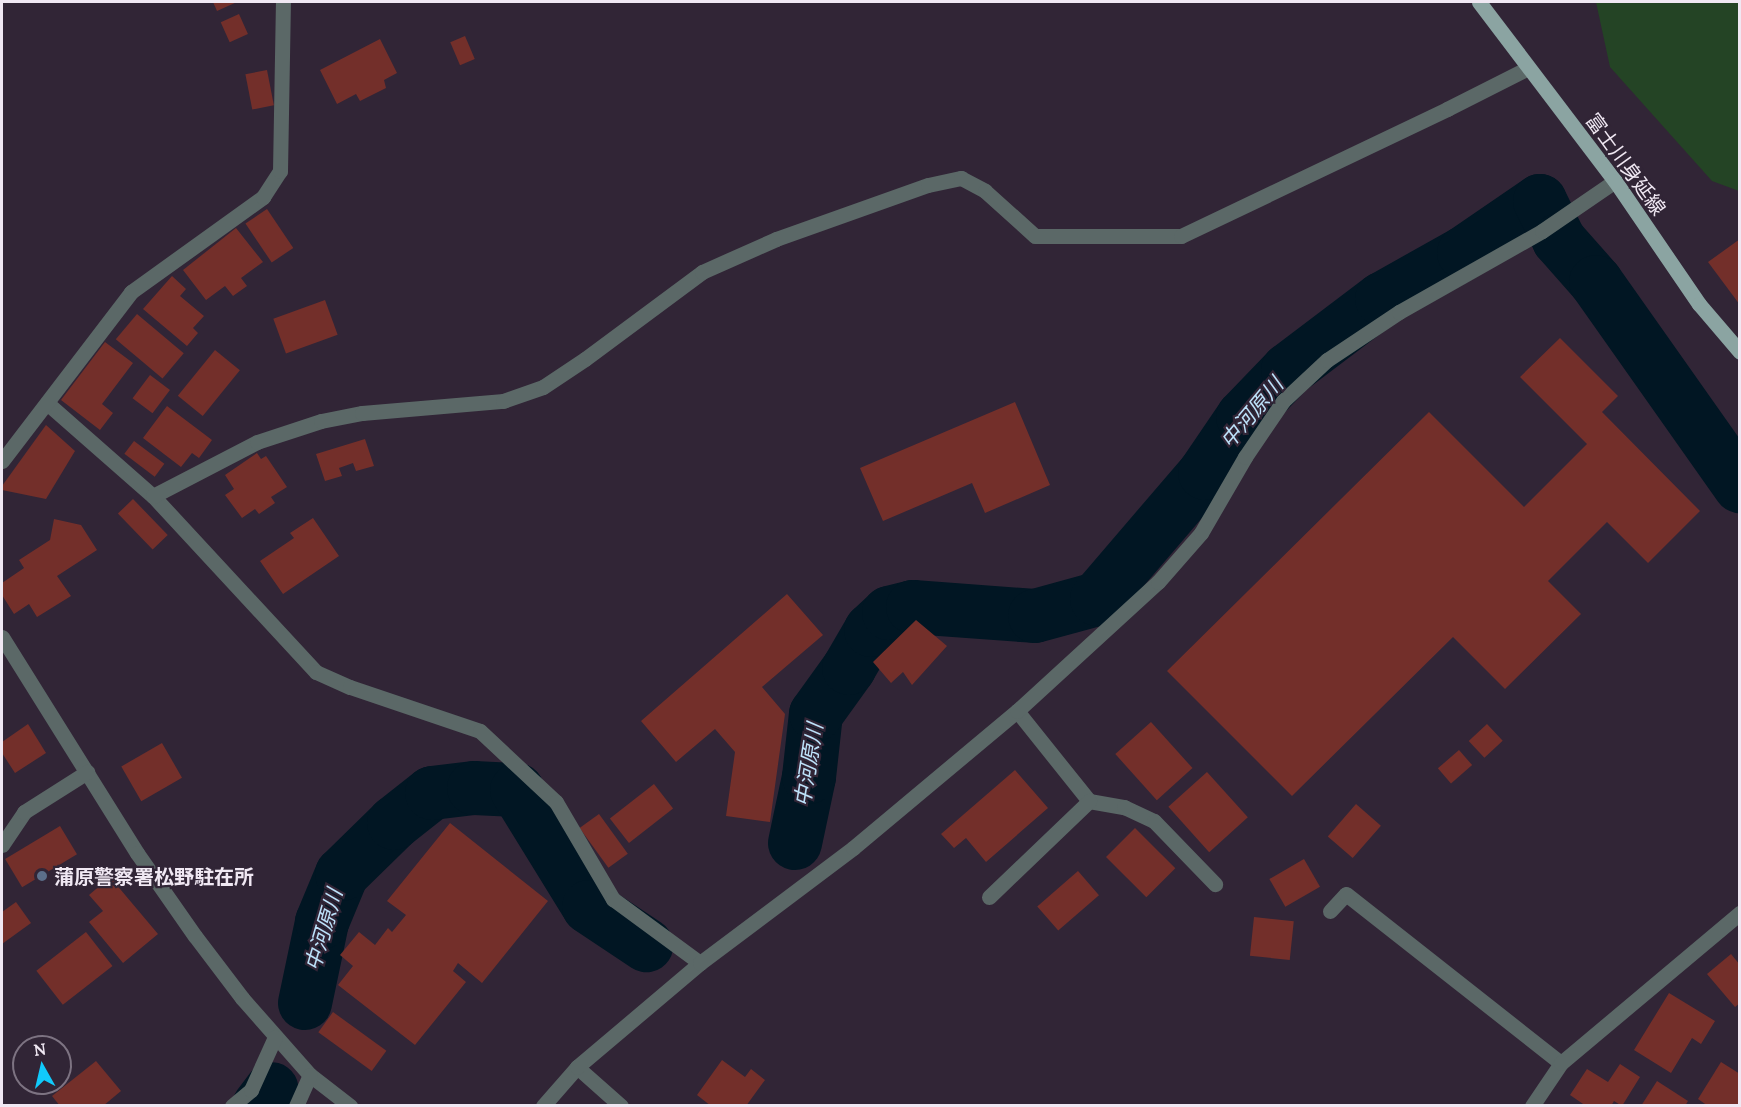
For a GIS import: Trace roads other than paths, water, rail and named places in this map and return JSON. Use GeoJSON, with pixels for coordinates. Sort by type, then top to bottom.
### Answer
{"type":"FeatureCollection","features":[{"type":"Feature","properties":{"kind":"main road","name":"富士川身延線"},"geometry":{"type":"LineString","coordinates":[[1479,2],[1615,181],[1699,304],[1740,352]]}},
{"type":"Feature","properties":{"kind":"street"},"geometry":{"type":"LineString","coordinates":[[2,461],[131,292],[263,197],[280,171],[283,2]]}},
{"type":"Feature","properties":{"kind":"street"},"geometry":{"type":"LineString","coordinates":[[153,496],[258,442],[321,421],[362,413],[503,401],[543,387],[585,359],[702,272],[776,239],[928,185],[961,178],[985,191],[1035,236],[1181,236],[1528,68]]}},
{"type":"Feature","properties":{"kind":"street"},"geometry":{"type":"LineString","coordinates":[[543,1106],[577,1067],[700,963],[853,848],[1017,711],[1158,582],[1201,533],[1245,457],[1283,401],[1327,360],[1399,312],[1542,231],[1615,181]]}},
{"type":"Feature","properties":{"kind":"street"},"geometry":{"type":"LineString","coordinates":[[47,403],[153,496],[316,672],[350,687],[480,731],[556,802],[613,899],[700,963]]}},
{"type":"Feature","properties":{"kind":"street"},"geometry":{"type":"LineString","coordinates":[[2,637],[137,853],[195,936],[275,1037],[310,1075],[350,1106]]}},
{"type":"Feature","properties":{"kind":"street"},"geometry":{"type":"LineString","coordinates":[[1017,711],[1089,801],[1124,807],[1154,821],[1215,884]]}},
{"type":"Feature","properties":{"kind":"street"},"geometry":{"type":"LineString","coordinates":[[2,845],[24,812],[87,772]]}},
{"type":"Feature","properties":{"kind":"street"},"geometry":{"type":"LineString","coordinates":[[989,897],[1089,801]]}},
{"type":"Feature","properties":{"kind":"street"},"geometry":{"type":"LineString","coordinates":[[1330,911],[1346,894],[1561,1063]]}},
{"type":"Feature","properties":{"kind":"street"},"geometry":{"type":"LineString","coordinates":[[1532,1106],[1561,1063],[1740,912]]}},
{"type":"Feature","properties":{"kind":"street"},"geometry":{"type":"LineString","coordinates":[[232,1106],[251,1090],[275,1037]]}},
{"type":"Feature","properties":{"kind":"street"},"geometry":{"type":"LineString","coordinates":[[577,1067],[621,1106]]}},
{"type":"Feature","properties":{"kind":"street"},"geometry":{"type":"LineString","coordinates":[[296,1106],[310,1075]]}},
{"type":"Feature","properties":{"kind":"waterway","name":"中河原川"},"geometry":{"type":"LineString","coordinates":[[795,843],[809,777],[816,714],[849,668],[871,630],[889,613],[913,607],[1035,616],[1097,599],[1205,473],[1243,417],[1288,370],[1382,299],[1464,253],[1540,201],[1559,240],[1596,282],[1740,486]]}},
{"type":"Feature","properties":{"kind":"waterway","name":"中河原川"},"geometry":{"type":"LineString","coordinates":[[305,1003],[322,922],[342,874],[394,823],[432,793],[474,788],[517,790],[589,907],[646,945]]}},
{"type":"Feature","properties":{"kind":"waterway","name":"中河原川"},"geometry":{"type":"LineString","coordinates":[[259,1106],[272,1089]]}},
{"type":"Feature","properties":{"kind":"place","name":"蒲原警察署松野駐在所"},"geometry":{"type":"Point","coordinates":[42,876]}}]}
